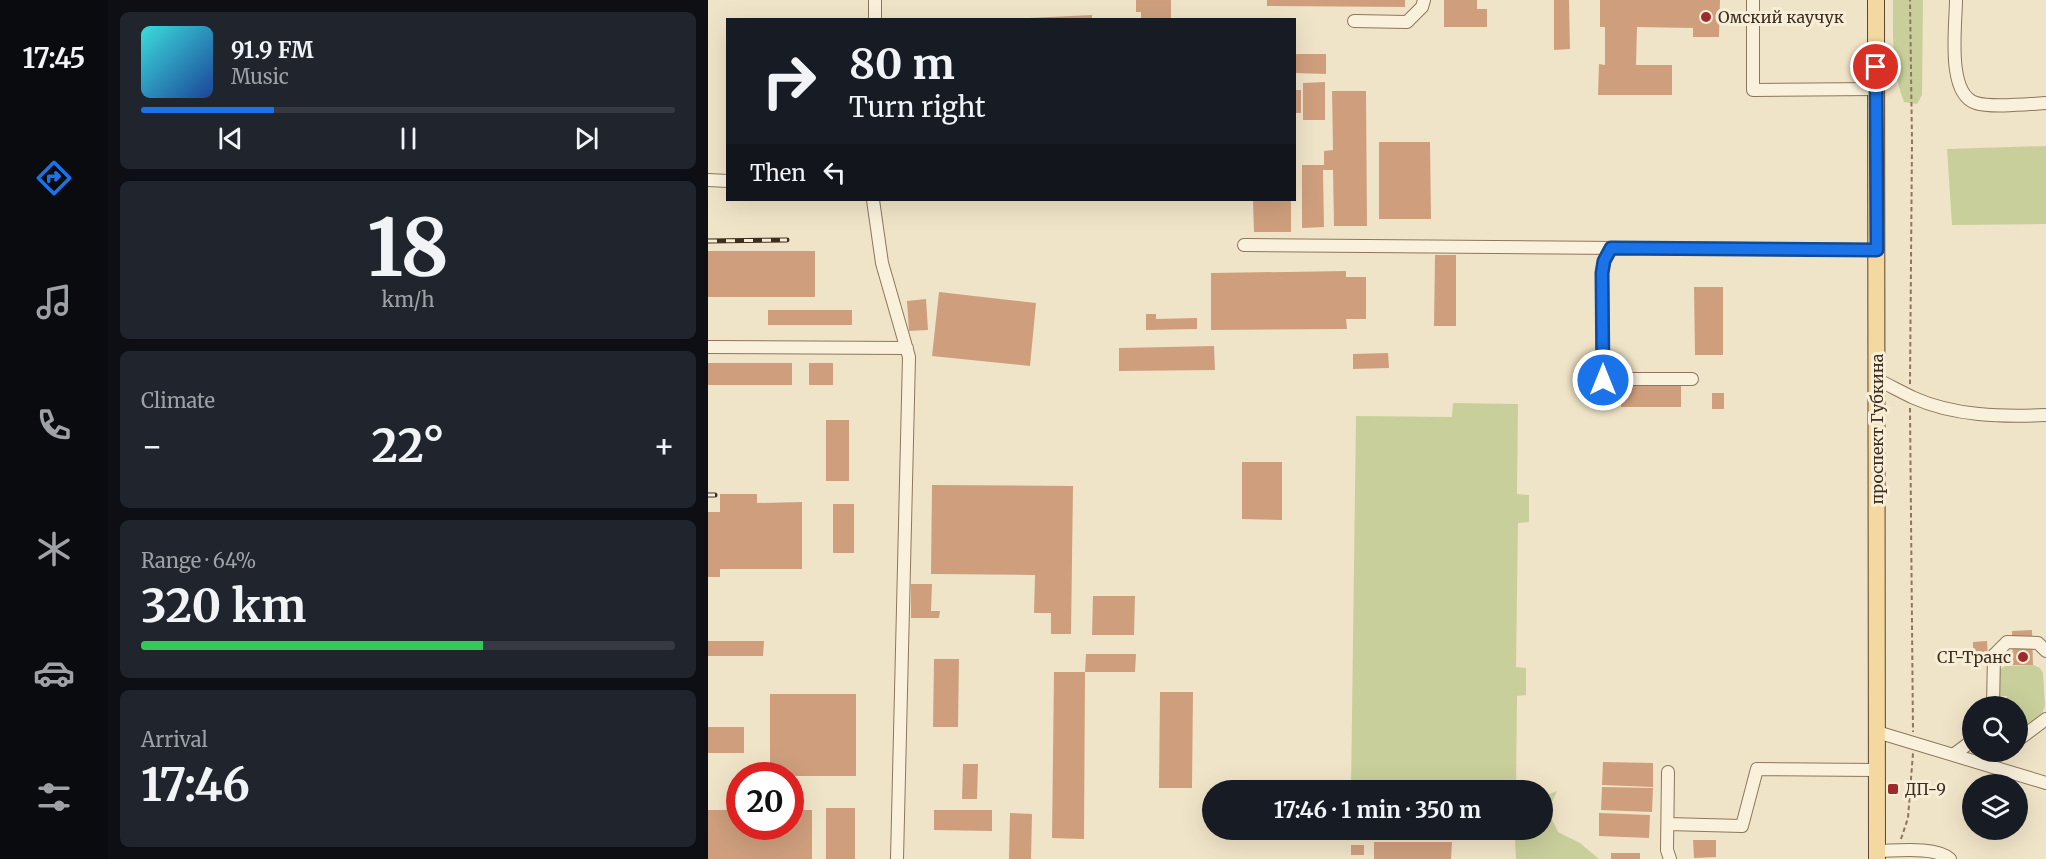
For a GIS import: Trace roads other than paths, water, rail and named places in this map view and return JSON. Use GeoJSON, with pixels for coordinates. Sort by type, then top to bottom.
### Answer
{"type":"FeatureCollection","features":[{"type":"Feature","properties":{"kind":"main road","name":"проспект Губкина"},"geometry":{"type":"LineString","coordinates":[[1876,0],[1877,855]]}},
{"type":"Feature","properties":{"kind":"street"},"geometry":{"type":"LineString","coordinates":[[875,0],[875,18]]}},
{"type":"Feature","properties":{"kind":"street"},"geometry":{"type":"LineString","coordinates":[[1354,21],[1407,22],[1422,7],[1424,0]]}},
{"type":"Feature","properties":{"kind":"street"},"geometry":{"type":"LineString","coordinates":[[1753,0],[1753,90],[1876,90]]}},
{"type":"Feature","properties":{"kind":"street"},"geometry":{"type":"LineString","coordinates":[[1956,0],[1956,80],[1962,93],[1978,104],[2046,103]]}},
{"type":"Feature","properties":{"kind":"street"},"geometry":{"type":"LineString","coordinates":[[708,180],[726,181]]}},
{"type":"Feature","properties":{"kind":"street"},"geometry":{"type":"LineString","coordinates":[[873,201],[882,264],[909,357],[897,859]]}},
{"type":"Feature","properties":{"kind":"street"},"geometry":{"type":"LineString","coordinates":[[1244,245],[1877,250]]}},
{"type":"Feature","properties":{"kind":"street"},"geometry":{"type":"LineString","coordinates":[[1611,248],[1604,261],[1602,273],[1603,380],[1692,379]]}},
{"type":"Feature","properties":{"kind":"street"},"geometry":{"type":"LineString","coordinates":[[708,347],[907,348]]}},
{"type":"Feature","properties":{"kind":"street"},"geometry":{"type":"LineString","coordinates":[[1876,379],[1910,396],[1946,408],[2006,416],[2046,415]]}},
{"type":"Feature","properties":{"kind":"street"},"geometry":{"type":"LineString","coordinates":[[1993,696],[1994,655],[2007,642],[2038,643],[2046,651]]}},
{"type":"Feature","properties":{"kind":"street"},"geometry":{"type":"LineString","coordinates":[[2028,732],[2046,719]]}},
{"type":"Feature","properties":{"kind":"street"},"geometry":{"type":"LineString","coordinates":[[1877,732],[1962,758]]}},
{"type":"Feature","properties":{"kind":"street"},"geometry":{"type":"LineString","coordinates":[[1953,755],[1962,748]]}},
{"type":"Feature","properties":{"kind":"street"},"geometry":{"type":"LineString","coordinates":[[1977,762],[2046,783]]}},
{"type":"Feature","properties":{"kind":"street"},"geometry":{"type":"LineString","coordinates":[[1668,824],[1742,826],[1757,769],[1877,770]]}},
{"type":"Feature","properties":{"kind":"street"},"geometry":{"type":"LineString","coordinates":[[1668,772],[1670,859]]}},
{"type":"Feature","properties":{"kind":"street"},"geometry":{"type":"LineString","coordinates":[[1877,855],[1898,850],[1921,850],[1946,855],[1950,859]]}},
{"type":"Feature","properties":{"kind":"railway"},"geometry":{"type":"LineString","coordinates":[[708,241],[787,240]]}},
{"type":"Feature","properties":{"kind":"railway"},"geometry":{"type":"LineString","coordinates":[[708,495],[715,495]]}},
{"type":"Feature","properties":{"kind":"place","name":"Омский каучук"},"geometry":{"type":"Point","coordinates":[1706,17]}},
{"type":"Feature","properties":{"kind":"place","name":"СГ-Транс"},"geometry":{"type":"Point","coordinates":[2023,657]}},
{"type":"Feature","properties":{"kind":"place","name":"ДП-9"},"geometry":{"type":"Point","coordinates":[1893,789]}}]}
